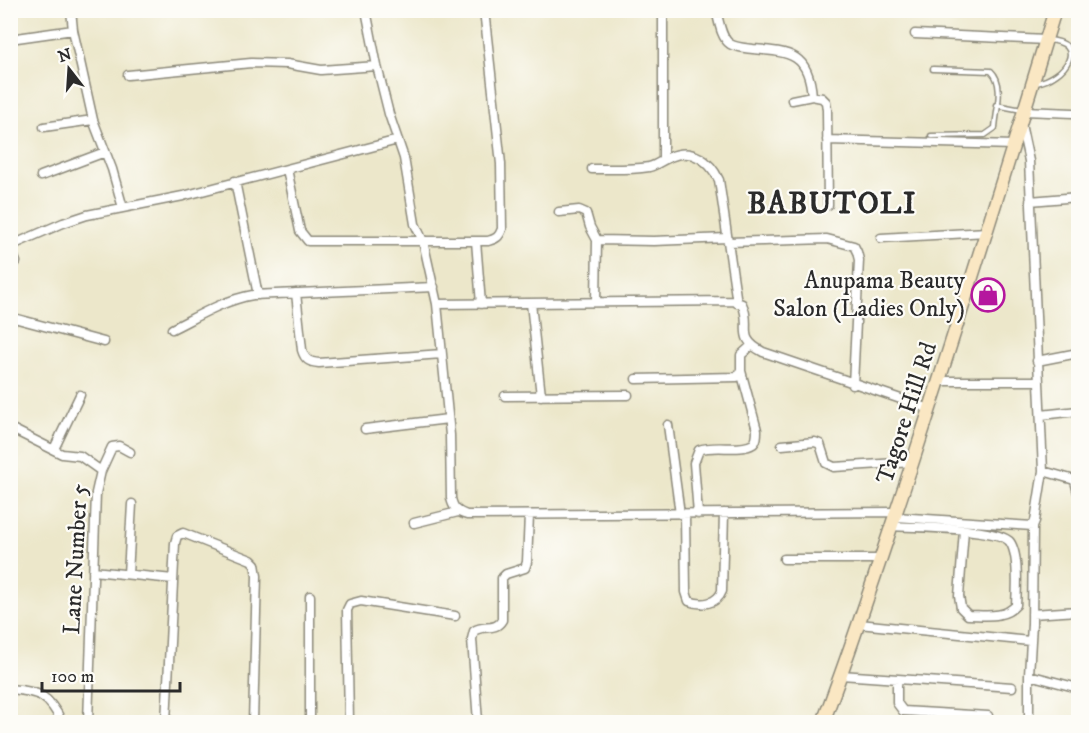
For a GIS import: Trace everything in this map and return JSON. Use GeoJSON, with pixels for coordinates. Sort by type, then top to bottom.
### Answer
{"type":"FeatureCollection","features":[{"type":"Feature","properties":{"kind":"main road","name":"Tagore Hill Rd"},"geometry":{"type":"LineString","coordinates":[[823,723],[895,519],[1055,10]]}},
{"type":"Feature","properties":{"kind":"street"},"geometry":{"type":"LineString","coordinates":[[70,10],[93,120],[116,181],[123,208]]}},
{"type":"Feature","properties":{"kind":"street"},"geometry":{"type":"LineString","coordinates":[[366,10],[377,66],[404,158],[415,224],[423,242],[434,287],[448,419],[451,498],[453,507],[458,512],[467,515],[724,513],[1033,526]]}},
{"type":"Feature","properties":{"kind":"street"},"geometry":{"type":"LineString","coordinates":[[287,169],[300,231],[308,241],[423,242],[496,239],[502,230],[501,164],[484,10]]}},
{"type":"Feature","properties":{"kind":"street"},"geometry":{"type":"LineString","coordinates":[[663,10],[663,160]]}},
{"type":"Feature","properties":{"kind":"street"},"geometry":{"type":"LineString","coordinates":[[716,10],[724,36],[730,44],[740,48],[776,51],[800,60],[811,79],[812,96]]}},
{"type":"Feature","properties":{"kind":"street"},"geometry":{"type":"LineString","coordinates":[[10,39],[73,30]]}},
{"type":"Feature","properties":{"kind":"street"},"geometry":{"type":"LineString","coordinates":[[915,34],[1046,40]]}},
{"type":"Feature","properties":{"kind":"street"},"geometry":{"type":"LineString","coordinates":[[128,75],[251,63],[287,64],[321,70],[377,66]]}},
{"type":"Feature","properties":{"kind":"street"},"geometry":{"type":"LineString","coordinates":[[792,100],[812,96],[822,98],[826,102],[828,205]]}},
{"type":"Feature","properties":{"kind":"street"},"geometry":{"type":"LineString","coordinates":[[1029,723],[1033,526],[1043,471],[1029,161],[1022,117],[1073,113]]}},
{"type":"Feature","properties":{"kind":"street"},"geometry":{"type":"LineString","coordinates":[[44,127],[93,120]]}},
{"type":"Feature","properties":{"kind":"street"},"geometry":{"type":"LineString","coordinates":[[827,140],[1014,145]]}},
{"type":"Feature","properties":{"kind":"street"},"geometry":{"type":"LineString","coordinates":[[10,269],[16,262],[10,246],[63,223],[183,196],[398,141]]}},
{"type":"Feature","properties":{"kind":"street"},"geometry":{"type":"LineString","coordinates":[[41,176],[105,152]]}},
{"type":"Feature","properties":{"kind":"street"},"geometry":{"type":"LineString","coordinates":[[592,169],[644,168],[682,153],[704,159],[713,168],[718,180],[737,303]]}},
{"type":"Feature","properties":{"kind":"street"},"geometry":{"type":"LineString","coordinates":[[236,182],[258,295]]}},
{"type":"Feature","properties":{"kind":"street"},"geometry":{"type":"LineString","coordinates":[[1030,201],[1078,197]]}},
{"type":"Feature","properties":{"kind":"street"},"geometry":{"type":"LineString","coordinates":[[559,212],[579,210],[586,213],[597,240],[596,302]]}},
{"type":"Feature","properties":{"kind":"street"},"geometry":{"type":"LineString","coordinates":[[881,238],[987,232]]}},
{"type":"Feature","properties":{"kind":"street"},"geometry":{"type":"LineString","coordinates":[[597,240],[826,239],[854,246],[858,260],[853,385]]}},
{"type":"Feature","properties":{"kind":"street"},"geometry":{"type":"LineString","coordinates":[[476,241],[481,304]]}},
{"type":"Feature","properties":{"kind":"street"},"geometry":{"type":"LineString","coordinates":[[172,329],[231,300],[258,295],[434,287]]}},
{"type":"Feature","properties":{"kind":"street"},"geometry":{"type":"LineString","coordinates":[[296,293],[302,350],[309,362],[442,354]]}},
{"type":"Feature","properties":{"kind":"street"},"geometry":{"type":"LineString","coordinates":[[437,304],[596,302],[742,304],[746,312],[746,336],[751,346],[853,385],[930,410]]}},
{"type":"Feature","properties":{"kind":"street"},"geometry":{"type":"LineString","coordinates":[[531,303],[541,396]]}},
{"type":"Feature","properties":{"kind":"street"},"geometry":{"type":"LineString","coordinates":[[10,317],[104,342]]}},
{"type":"Feature","properties":{"kind":"street"},"geometry":{"type":"LineString","coordinates":[[698,513],[694,463],[699,450],[706,447],[744,447],[752,444],[756,439],[757,430],[741,371],[741,355],[751,346]]}},
{"type":"Feature","properties":{"kind":"street"},"geometry":{"type":"LineString","coordinates":[[1037,361],[1078,353]]}},
{"type":"Feature","properties":{"kind":"street"},"geometry":{"type":"LineString","coordinates":[[636,379],[730,379],[737,377],[741,371]]}},
{"type":"Feature","properties":{"kind":"street"},"geometry":{"type":"LineString","coordinates":[[939,381],[1038,381]]}},
{"type":"Feature","properties":{"kind":"street"},"geometry":{"type":"LineString","coordinates":[[54,449],[80,395]]}},
{"type":"Feature","properties":{"kind":"street"},"geometry":{"type":"LineString","coordinates":[[505,396],[628,395]]}},
{"type":"Feature","properties":{"kind":"street"},"geometry":{"type":"LineString","coordinates":[[1041,415],[1078,411]]}},
{"type":"Feature","properties":{"kind":"street"},"geometry":{"type":"LineString","coordinates":[[365,429],[448,419]]}},
{"type":"Feature","properties":{"kind":"street"},"geometry":{"type":"LineString","coordinates":[[668,425],[682,514],[686,592],[689,601],[694,603],[715,601],[722,591],[724,513]]}},
{"type":"Feature","properties":{"kind":"street"},"geometry":{"type":"LineString","coordinates":[[10,428],[68,455],[80,456],[101,471],[112,447],[119,446],[130,452]]}},
{"type":"Feature","properties":{"kind":"street"},"geometry":{"type":"LineString","coordinates":[[782,445],[815,442],[820,444],[829,466],[913,462]]}},
{"type":"Feature","properties":{"kind":"street","name":"Lane Number 5"},"geometry":{"type":"LineString","coordinates":[[88,723],[95,505],[101,471]]}},
{"type":"Feature","properties":{"kind":"street"},"geometry":{"type":"LineString","coordinates":[[1043,471],[1077,481],[1078,493]]}},
{"type":"Feature","properties":{"kind":"street"},"geometry":{"type":"LineString","coordinates":[[128,574],[132,504]]}},
{"type":"Feature","properties":{"kind":"street"},"geometry":{"type":"LineString","coordinates":[[414,523],[458,512]]}},
{"type":"Feature","properties":{"kind":"street"},"geometry":{"type":"LineString","coordinates":[[478,723],[472,639],[474,630],[479,627],[494,628],[502,620],[502,578],[506,574],[525,568],[530,514]]}},
{"type":"Feature","properties":{"kind":"street"},"geometry":{"type":"LineString","coordinates":[[895,519],[988,532],[1003,536],[1010,541],[1015,557],[1016,605],[1012,610],[1002,615],[968,615],[961,608],[959,596],[964,530]]}},
{"type":"Feature","properties":{"kind":"street"},"geometry":{"type":"LineString","coordinates":[[166,723],[175,543],[177,536],[183,534],[191,535],[251,560],[255,564],[257,576],[252,723]]}},
{"type":"Feature","properties":{"kind":"street"},"geometry":{"type":"LineString","coordinates":[[784,559],[881,559]]}},
{"type":"Feature","properties":{"kind":"street"},"geometry":{"type":"LineString","coordinates":[[93,571],[173,579]]}},
{"type":"Feature","properties":{"kind":"street"},"geometry":{"type":"LineString","coordinates":[[310,596],[310,723]]}},
{"type":"Feature","properties":{"kind":"street"},"geometry":{"type":"LineString","coordinates":[[349,723],[347,610],[350,604],[361,601],[455,616]]}},
{"type":"Feature","properties":{"kind":"street"},"geometry":{"type":"LineString","coordinates":[[1032,614],[1078,611]]}},
{"type":"Feature","properties":{"kind":"street"},"geometry":{"type":"LineString","coordinates":[[859,624],[1030,641]]}},
{"type":"Feature","properties":{"kind":"street"},"geometry":{"type":"LineString","coordinates":[[841,675],[1012,687]]}},
{"type":"Feature","properties":{"kind":"street"},"geometry":{"type":"LineString","coordinates":[[1029,675],[1078,688]]}},
{"type":"Feature","properties":{"kind":"street"},"geometry":{"type":"LineString","coordinates":[[897,679],[897,703],[903,711],[988,716]]}},
{"type":"Feature","properties":{"kind":"street"},"geometry":{"type":"LineString","coordinates":[[10,689],[41,695],[51,702],[62,723]]}},
{"type":"Feature","properties":{"kind":"lane"},"geometry":{"type":"LineString","coordinates":[[1032,84],[1047,81],[1059,74],[1067,66],[1070,58],[1070,49],[1065,44],[1058,40],[1046,40]]}},
{"type":"Feature","properties":{"kind":"lane"},"geometry":{"type":"LineString","coordinates":[[931,136],[985,135],[991,132],[995,128],[999,85],[996,76],[991,71],[933,69]]}},
{"type":"Feature","properties":{"kind":"lane"},"geometry":{"type":"LineString","coordinates":[[996,105],[1022,117]]}},
{"type":"Feature","properties":{"kind":"place","name":"Anupama Beauty Salon (Ladies Only)"},"geometry":{"type":"Point","coordinates":[988,295]}},
{"type":"Feature","properties":{"kind":"district","name":"BABUTOLI"},"geometry":{"type":"Point","coordinates":[832,204]}}]}
